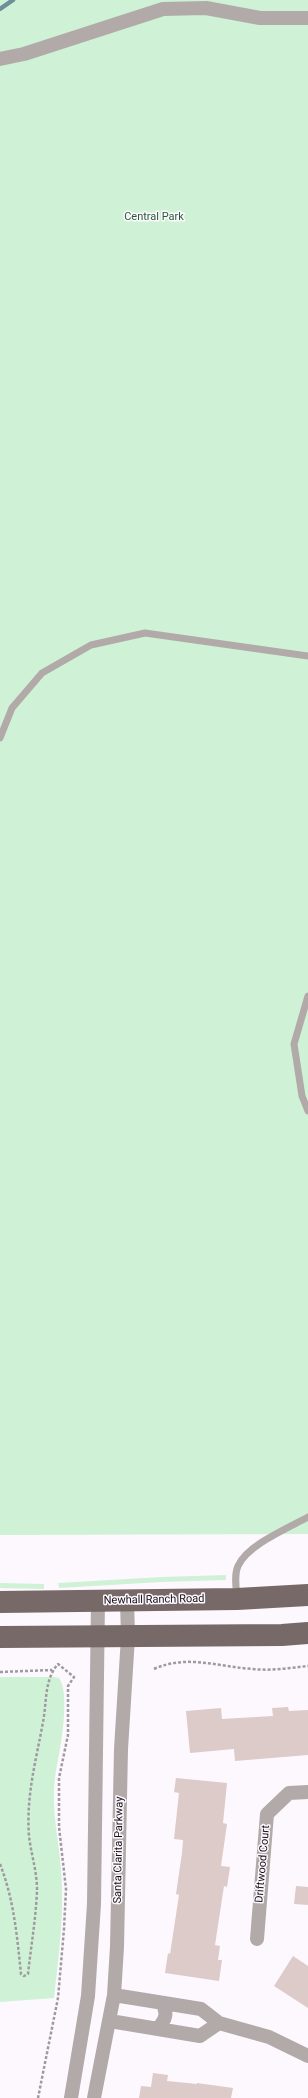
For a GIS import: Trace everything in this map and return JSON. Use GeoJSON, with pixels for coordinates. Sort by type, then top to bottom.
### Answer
{"type":"FeatureCollection","features":[{"type":"Feature","properties":{"kind":"main road","name":"Newhall Ranch Road"},"geometry":{"type":"LineString","coordinates":[[0,1602],[48,1603],[98,1600],[237,1599],[308,1595]]}},
{"type":"Feature","properties":{"kind":"main road"},"geometry":{"type":"LineString","coordinates":[[0,1637],[99,1638],[282,1635],[308,1633]]}},
{"type":"Feature","properties":{"kind":"street"},"geometry":{"type":"LineString","coordinates":[[0,59],[24,54],[163,9],[206,8],[260,18],[308,18]]}},
{"type":"Feature","properties":{"kind":"street"},"geometry":{"type":"LineString","coordinates":[[71,2098],[88,1996],[94,1904],[99,1638],[98,1600]]}},
{"type":"Feature","properties":{"kind":"street","name":"Santa Clarita Parkway"},"geometry":{"type":"LineString","coordinates":[[94,2098],[114,1995],[117,1947],[121,1749],[128,1637],[127,1600]]}},
{"type":"Feature","properties":{"kind":"street","name":"Driftwood Court"},"geometry":{"type":"LineString","coordinates":[[257,1939],[267,1814],[289,1793],[308,1792]]}},
{"type":"Feature","properties":{"kind":"street"},"geometry":{"type":"LineString","coordinates":[[114,1995],[201,2009],[219,2023],[269,2037],[308,2056]]}},
{"type":"Feature","properties":{"kind":"street"},"geometry":{"type":"LineString","coordinates":[[157,2029],[163,2023],[166,2016],[166,2010],[162,2003]]}},
{"type":"Feature","properties":{"kind":"street"},"geometry":{"type":"LineString","coordinates":[[110,2021],[200,2036],[219,2023]]}},
{"type":"Feature","properties":{"kind":"lane"},"geometry":{"type":"LineString","coordinates":[[0,738],[12,708],[42,673],[91,645],[145,633],[308,656]]}},
{"type":"Feature","properties":{"kind":"lane"},"geometry":{"type":"LineString","coordinates":[[308,996],[294,1044],[302,1096],[308,1111]]}},
{"type":"Feature","properties":{"kind":"lane"},"geometry":{"type":"LineString","coordinates":[[237,1599],[236,1573],[238,1565],[252,1548],[308,1517]]}},
{"type":"Feature","properties":{"kind":"path"},"geometry":{"type":"LineString","coordinates":[[154,1669],[169,1662],[195,1662],[254,1669],[308,1666]]}},
{"type":"Feature","properties":{"kind":"path"},"geometry":{"type":"LineString","coordinates":[[0,1864],[9,1888],[15,1916],[21,1974],[24,1976],[28,1974],[37,1892],[29,1836],[30,1791],[33,1768],[44,1721],[49,1679],[52,1670],[58,1664],[74,1677],[68,1686],[68,1735],[59,1778],[59,1827],[66,1889],[58,1998],[38,2098]]}},
{"type":"Feature","properties":{"kind":"path"},"geometry":{"type":"LineString","coordinates":[[0,1672],[52,1670]]}},
{"type":"Feature","properties":{"kind":"green space","name":"Central Park"},"geometry":{"type":"Polygon","coordinates":[[[0,0],[308,0],[308,1534],[0,1535],[0,0]]]}},
{"type":"Feature","properties":{"kind":"green space"},"geometry":{"type":"Polygon","coordinates":[[[226,1575],[226,1580],[59,1588],[58,1583],[162,1577],[226,1575]]]}},
{"type":"Feature","properties":{"kind":"green space"},"geometry":{"type":"Polygon","coordinates":[[[0,1583],[44,1584],[44,1589],[0,1588],[0,1583]]]}},
{"type":"Feature","properties":{"kind":"green space"},"geometry":{"type":"Polygon","coordinates":[[[0,1677],[59,1678],[64,1696],[64,1723],[54,1786],[55,1815],[61,1874],[62,1916],[54,1998],[0,2002],[0,1677]]]}},
{"type":"Feature","properties":{"kind":"building"},"geometry":{"type":"Polygon","coordinates":[[[288,1707],[289,1711],[308,1710],[308,1755],[235,1761],[234,1749],[190,1753],[186,1711],[221,1708],[222,1719],[273,1716],[272,1708],[288,1707]]]}},
{"type":"Feature","properties":{"kind":"building"},"geometry":{"type":"Polygon","coordinates":[[[176,1778],[227,1783],[223,1823],[227,1824],[221,1866],[230,1867],[227,1887],[224,1886],[215,1945],[220,1946],[218,1960],[222,1960],[219,1981],[165,1973],[168,1953],[170,1954],[179,1895],[176,1894],[183,1840],[174,1839],[179,1793],[174,1792],[176,1778]]]}},
{"type":"Feature","properties":{"kind":"building"},"geometry":{"type":"Polygon","coordinates":[[[296,1886],[308,1887],[308,1905],[294,1904],[296,1886]]]}},
{"type":"Feature","properties":{"kind":"building"},"geometry":{"type":"Polygon","coordinates":[[[293,1956],[308,1966],[308,2008],[274,1986],[293,1956]]]}},
{"type":"Feature","properties":{"kind":"building"},"geometry":{"type":"Polygon","coordinates":[[[153,2073],[168,2075],[167,2081],[233,2088],[231,2098],[139,2098],[141,2086],[151,2087],[153,2073]]]}},
{"type":"Feature","properties":{"kind":"waterway"},"geometry":{"type":"LineString","coordinates":[[0,9],[13,0]]}}]}
